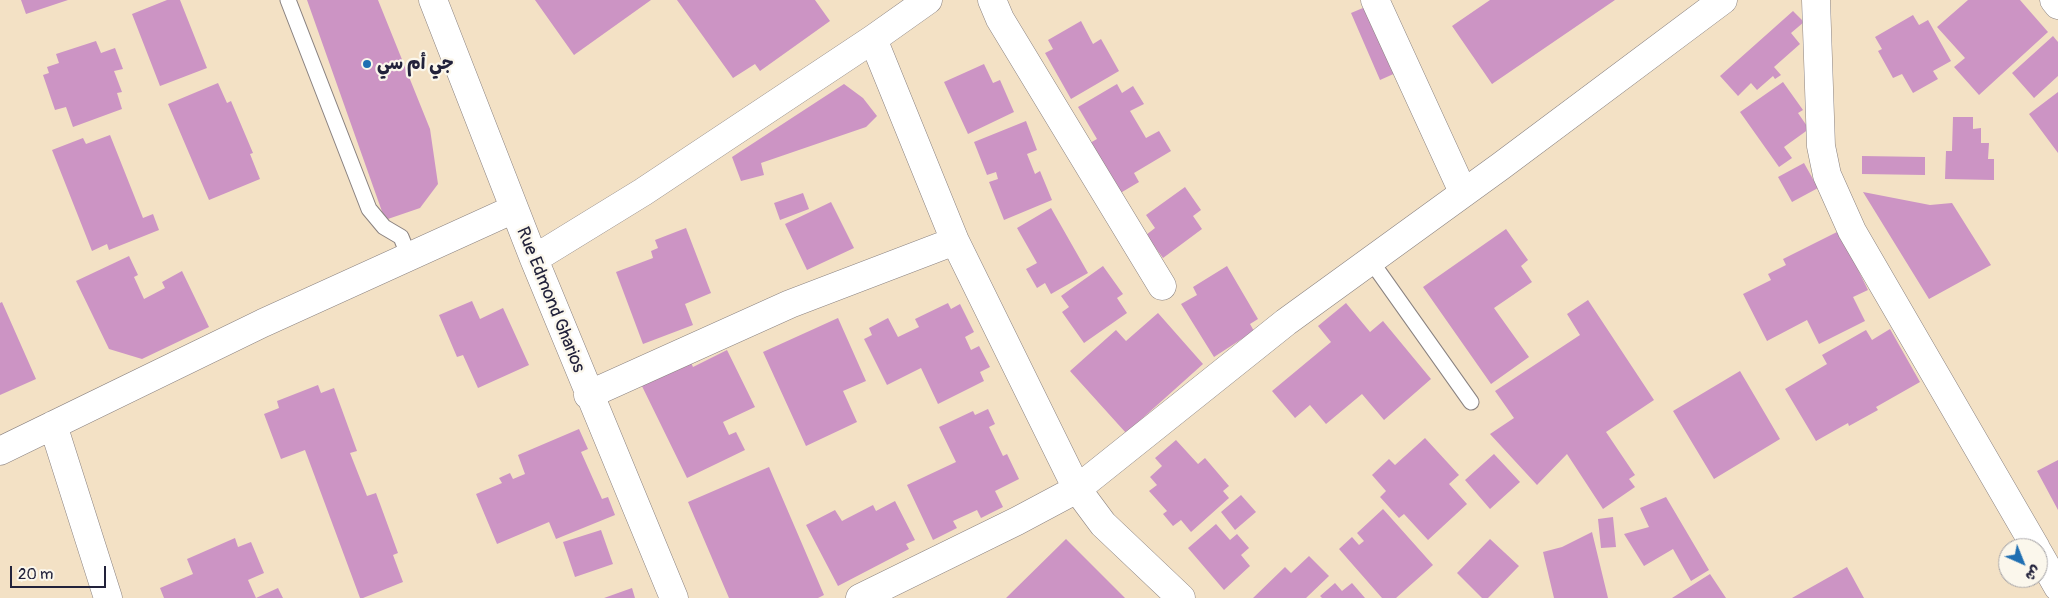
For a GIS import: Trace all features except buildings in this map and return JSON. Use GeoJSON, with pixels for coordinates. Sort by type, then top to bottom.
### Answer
{"type":"FeatureCollection","features":[{"type":"Feature","properties":{"kind":"street","name":"Rue Edmond Gharios"},"geometry":{"type":"LineString","coordinates":[[433,0],[588,395],[674,598]]}},
{"type":"Feature","properties":{"kind":"street"},"geometry":{"type":"LineString","coordinates":[[534,259],[643,192],[873,39],[928,0]]}},
{"type":"Feature","properties":{"kind":"street"},"geometry":{"type":"LineString","coordinates":[[992,0],[1005,27],[1162,286]]}},
{"type":"Feature","properties":{"kind":"street"},"geometry":{"type":"LineString","coordinates":[[1375,0],[1463,192]]}},
{"type":"Feature","properties":{"kind":"street"},"geometry":{"type":"LineString","coordinates":[[860,598],[1008,526],[1077,489],[1286,322],[1501,166],[1723,0]]}},
{"type":"Feature","properties":{"kind":"street"},"geometry":{"type":"LineString","coordinates":[[1816,0],[1821,146],[1830,184],[1852,230],[2030,538]]}},
{"type":"Feature","properties":{"kind":"street"},"geometry":{"type":"LineString","coordinates":[[2054,0],[2058,5]]}},
{"type":"Feature","properties":{"kind":"street"},"geometry":{"type":"LineString","coordinates":[[873,39],[955,241],[1077,489],[1103,524],[1181,598]]}},
{"type":"Feature","properties":{"kind":"street"},"geometry":{"type":"LineString","coordinates":[[0,450],[263,323],[514,209]]}},
{"type":"Feature","properties":{"kind":"street"},"geometry":{"type":"LineString","coordinates":[[588,395],[790,304],[955,241]]}},
{"type":"Feature","properties":{"kind":"street"},"geometry":{"type":"LineString","coordinates":[[53,425],[108,598]]}},
{"type":"Feature","properties":{"kind":"street"},"geometry":{"type":"LineString","coordinates":[[2048,570],[2058,587]]}},
{"type":"Feature","properties":{"kind":"lane"},"geometry":{"type":"LineString","coordinates":[[288,0],[369,209],[384,227],[401,237],[409,257]]}},
{"type":"Feature","properties":{"kind":"lane"},"geometry":{"type":"LineString","coordinates":[[1371,261],[1471,402]]}},
{"type":"Feature","properties":{"kind":"place","name":"جي أم سي"},"geometry":{"type":"Point","coordinates":[367,64]}}]}
